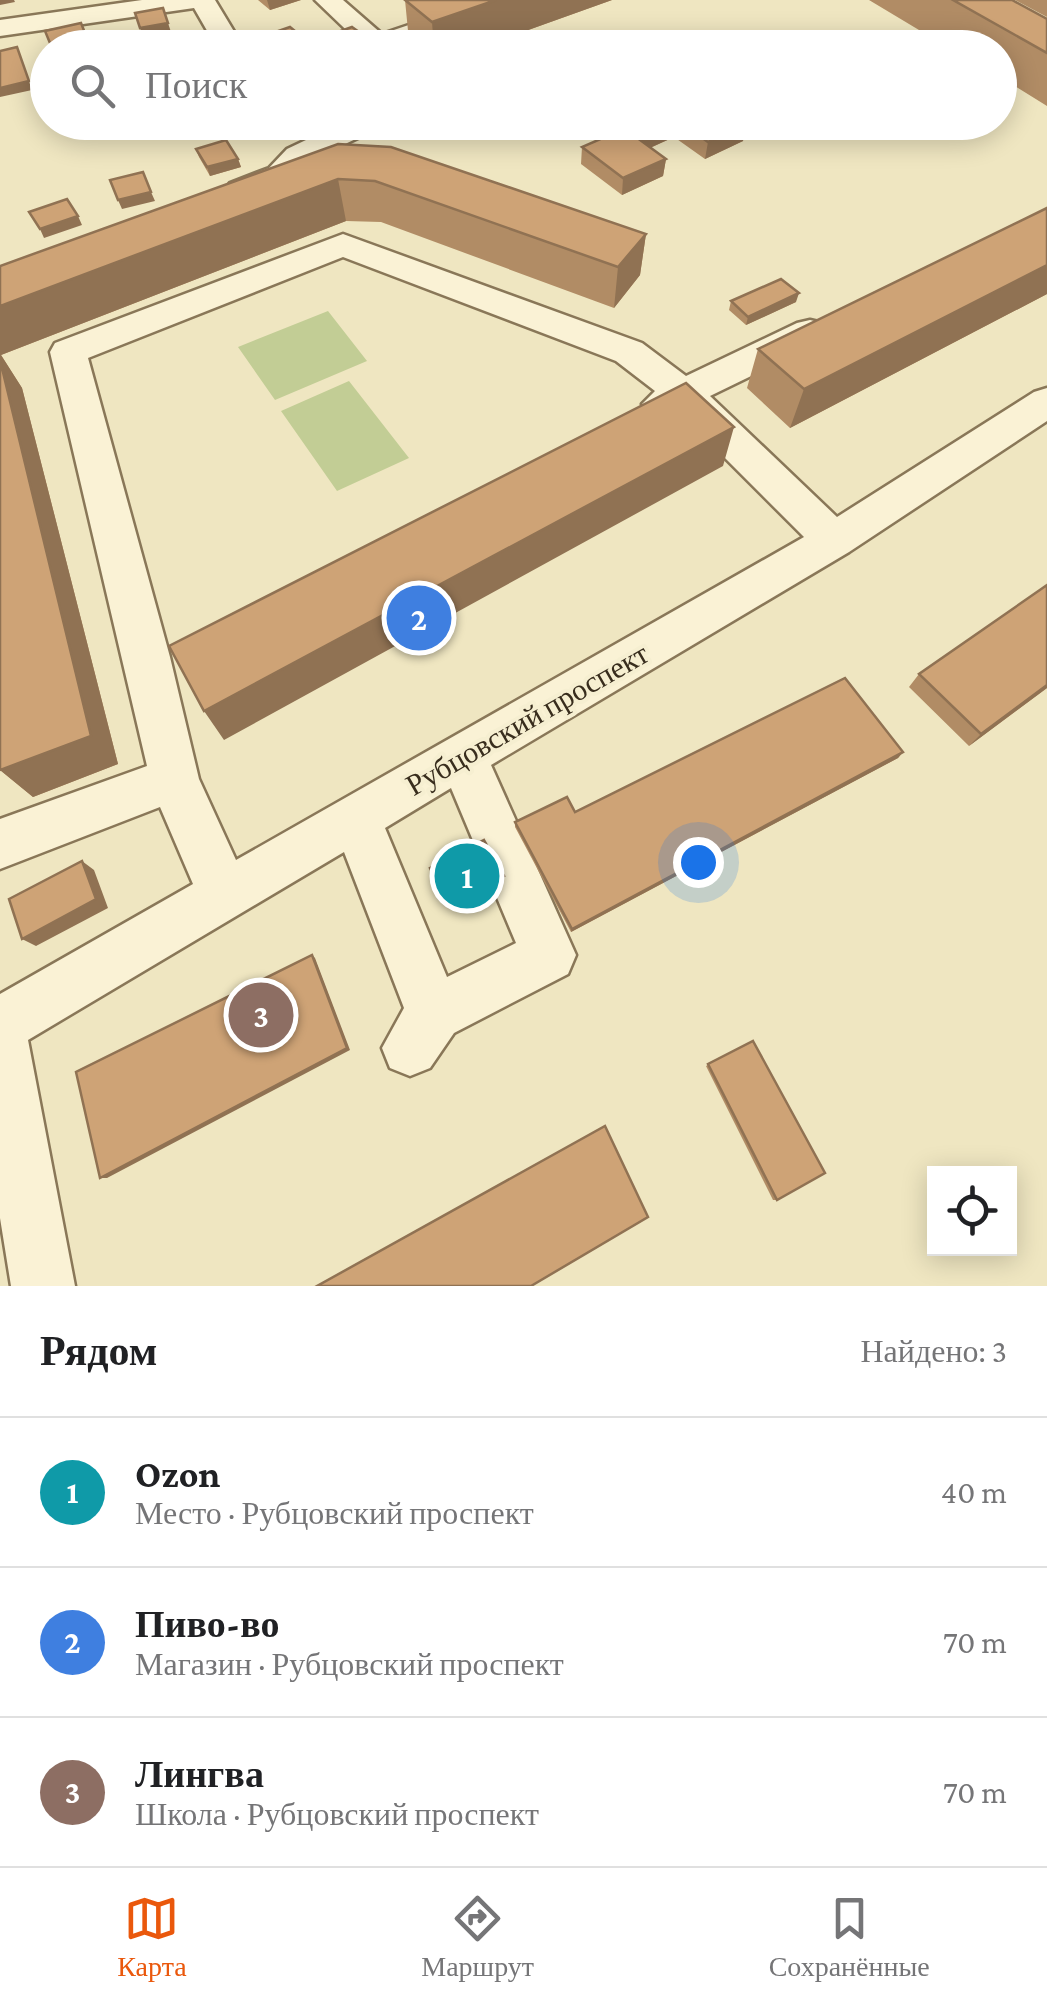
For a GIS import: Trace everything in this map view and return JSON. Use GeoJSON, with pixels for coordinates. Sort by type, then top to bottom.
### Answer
{"type":"FeatureCollection","features":[{"type":"Feature","properties":{"kind":"street"},"geometry":{"type":"LineString","coordinates":[[0,28],[200,0],[219,30]]}},
{"type":"Feature","properties":{"kind":"street"},"geometry":{"type":"LineString","coordinates":[[328,0],[363,30]]}},
{"type":"Feature","properties":{"kind":"street"},"geometry":{"type":"LineString","coordinates":[[426,30],[509,0]]}},
{"type":"Feature","properties":{"kind":"street"},"geometry":{"type":"LineString","coordinates":[[283,140],[289,165]]}},
{"type":"Feature","properties":{"kind":"street"},"geometry":{"type":"LineString","coordinates":[[205,203],[336,140]]}},
{"type":"Feature","properties":{"kind":"street"},"geometry":{"type":"LineString","coordinates":[[225,892],[192,828],[174,778],[147,657],[68,352],[343,245],[629,352],[684,393],[834,540]]}},
{"type":"Feature","properties":{"kind":"street"},"geometry":{"type":"LineString","coordinates":[[630,420],[845,316]]}},
{"type":"Feature","properties":{"kind":"street","name":"Рубцовский проспект"},"geometry":{"type":"LineString","coordinates":[[0,1026],[834,540],[1047,402]]}},
{"type":"Feature","properties":{"kind":"street"},"geometry":{"type":"LineString","coordinates":[[147,657],[183,639]]}},
{"type":"Feature","properties":{"kind":"street"},"geometry":{"type":"LineString","coordinates":[[356,818],[422,1031],[549,955],[491,828],[464,754]]}},
{"type":"Feature","properties":{"kind":"street"},"geometry":{"type":"LineString","coordinates":[[0,844],[174,778]]}},
{"type":"Feature","properties":{"kind":"street"},"geometry":{"type":"LineString","coordinates":[[0,1042],[43,1286]]}},
{"type":"Feature","properties":{"kind":"green space"},"geometry":{"type":"Polygon","coordinates":[[[328,311],[367,361],[275,400],[238,347],[328,311]]]}},
{"type":"Feature","properties":{"kind":"green space"},"geometry":{"type":"Polygon","coordinates":[[[349,381],[409,458],[337,491],[281,411],[349,381]]]}},
{"type":"Feature","properties":{"kind":"building"},"geometry":{"type":"Polygon","coordinates":[[[405,0],[496,0],[432,22],[405,0]]]}},
{"type":"Feature","properties":{"kind":"building"},"geometry":{"type":"Polygon","coordinates":[[[953,0],[1012,0],[1047,19],[1047,53],[1017,36],[1017,30],[1006,30],[953,0]]]}},
{"type":"Feature","properties":{"kind":"building"},"geometry":{"type":"Polygon","coordinates":[[[163,8],[168,23],[140,28],[135,13],[163,8]]]}},
{"type":"Feature","properties":{"kind":"building"},"geometry":{"type":"Polygon","coordinates":[[[81,23],[84,30],[50,30],[81,23]]]}},
{"type":"Feature","properties":{"kind":"building"},"geometry":{"type":"Polygon","coordinates":[[[17,47],[29,81],[0,88],[0,51],[17,47]]]}},
{"type":"Feature","properties":{"kind":"building"},"geometry":{"type":"Polygon","coordinates":[[[226,140],[238,159],[207,167],[196,149],[226,140]]]}},
{"type":"Feature","properties":{"kind":"building"},"geometry":{"type":"Polygon","coordinates":[[[598,140],[640,140],[666,159],[623,178],[582,147],[598,140]]]}},
{"type":"Feature","properties":{"kind":"building"},"geometry":{"type":"Polygon","coordinates":[[[338,144],[391,147],[646,234],[618,267],[375,181],[338,179],[0,306],[0,266],[338,144]]]}},
{"type":"Feature","properties":{"kind":"building"},"geometry":{"type":"Polygon","coordinates":[[[143,172],[151,192],[118,200],[110,180],[143,172]]]}},
{"type":"Feature","properties":{"kind":"building"},"geometry":{"type":"Polygon","coordinates":[[[67,199],[78,216],[40,229],[29,212],[67,199]]]}},
{"type":"Feature","properties":{"kind":"building"},"geometry":{"type":"Polygon","coordinates":[[[1047,208],[1047,265],[804,389],[758,349],[1047,208]]]}},
{"type":"Feature","properties":{"kind":"building"},"geometry":{"type":"Polygon","coordinates":[[[781,279],[799,293],[748,317],[731,301],[781,279]]]}},
{"type":"Feature","properties":{"kind":"building"},"geometry":{"type":"Polygon","coordinates":[[[0,360],[91,736],[0,770],[0,360]]]}},
{"type":"Feature","properties":{"kind":"building"},"geometry":{"type":"Polygon","coordinates":[[[686,383],[734,427],[204,711],[169,646],[686,383]]]}},
{"type":"Feature","properties":{"kind":"building"},"geometry":{"type":"Polygon","coordinates":[[[1047,585],[1047,685],[981,734],[919,674],[1047,585]]]}},
{"type":"Feature","properties":{"kind":"building"},"geometry":{"type":"Polygon","coordinates":[[[845,678],[903,752],[572,929],[515,822],[567,797],[575,812],[845,678]]]}},
{"type":"Feature","properties":{"kind":"building"},"geometry":{"type":"Polygon","coordinates":[[[484,840],[504,876],[448,905],[430,868],[484,840]]]}},
{"type":"Feature","properties":{"kind":"building"},"geometry":{"type":"Polygon","coordinates":[[[82,861],[96,899],[22,939],[9,899],[82,861]]]}},
{"type":"Feature","properties":{"kind":"building"},"geometry":{"type":"Polygon","coordinates":[[[312,955],[347,1048],[100,1178],[76,1072],[312,955]]]}},
{"type":"Feature","properties":{"kind":"building"},"geometry":{"type":"Polygon","coordinates":[[[753,1041],[825,1173],[777,1200],[708,1064],[753,1041]]]}},
{"type":"Feature","properties":{"kind":"building"},"geometry":{"type":"Polygon","coordinates":[[[605,1126],[648,1217],[531,1286],[317,1286],[605,1126]]]}},
{"type":"Feature","properties":{"kind":"place","name":"Пиво-во"},"geometry":{"type":"Point","coordinates":[419,618]}},
{"type":"Feature","properties":{"kind":"place","name":"Ozon"},"geometry":{"type":"Point","coordinates":[467,876]}},
{"type":"Feature","properties":{"kind":"place","name":"Лингва"},"geometry":{"type":"Point","coordinates":[261,1015]}}]}
